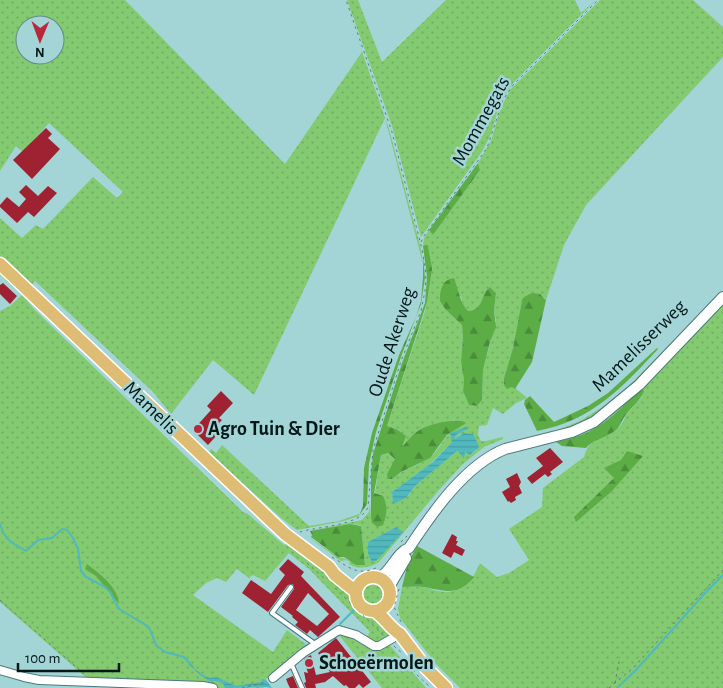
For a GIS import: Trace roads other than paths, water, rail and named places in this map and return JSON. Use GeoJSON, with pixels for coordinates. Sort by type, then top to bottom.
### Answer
{"type":"FeatureCollection","features":[{"type":"Feature","properties":{"kind":"main road","name":"Mamelis"},"geometry":{"type":"LineString","coordinates":[[0,264],[275,526],[329,567],[362,580]]}},
{"type":"Feature","properties":{"kind":"main road","name":"Mamelis"},"geometry":{"type":"LineString","coordinates":[[329,567],[335,575],[355,591]]}},
{"type":"Feature","properties":{"kind":"main road"},"geometry":{"type":"LineString","coordinates":[[370,577],[379,578],[394,585],[387,604],[382,609],[375,611],[367,610],[356,600],[355,591],[362,580],[370,577]]}},
{"type":"Feature","properties":{"kind":"main road"},"geometry":{"type":"LineString","coordinates":[[387,604],[400,634]]}},
{"type":"Feature","properties":{"kind":"main road"},"geometry":{"type":"LineString","coordinates":[[375,611],[400,634],[422,663],[446,688]]}},
{"type":"Feature","properties":{"kind":"street","name":"Mamelisserweg"},"geometry":{"type":"LineString","coordinates":[[379,578],[388,572],[405,550],[409,548],[448,496],[479,463],[504,449],[572,432],[594,422],[640,385],[723,297]]}},
{"type":"Feature","properties":{"kind":"street","name":"Mamelisserweg"},"geometry":{"type":"LineString","coordinates":[[394,585],[410,552],[409,548]]}},
{"type":"Feature","properties":{"kind":"street"},"geometry":{"type":"LineString","coordinates":[[270,680],[303,653],[338,630],[356,634],[374,646],[379,646],[400,634]]}},
{"type":"Feature","properties":{"kind":"street"},"geometry":{"type":"LineString","coordinates":[[0,670],[39,680],[203,686],[213,688]]}},
{"type":"Feature","properties":{"kind":"lane"},"geometry":{"type":"LineString","coordinates":[[291,587],[272,613],[316,646]]}},
{"type":"Feature","properties":{"kind":"lane"},"geometry":{"type":"LineString","coordinates":[[291,663],[302,688]]}},
{"type":"Feature","properties":{"kind":"water"},"geometry":{"type":"Polygon","coordinates":[[[466,427],[468,429],[456,435],[454,439],[464,433],[473,434],[479,446],[477,449],[470,455],[465,452],[464,459],[458,451],[456,452],[415,486],[406,498],[393,504],[392,492],[433,462],[452,442],[450,433],[466,427]]]}},
{"type":"Feature","properties":{"kind":"water"},"geometry":{"type":"Polygon","coordinates":[[[396,527],[403,532],[378,559],[371,561],[368,553],[368,542],[396,527]]]}},
{"type":"Feature","properties":{"kind":"water"},"geometry":{"type":"Polygon","coordinates":[[[190,662],[196,670],[208,678],[217,677],[236,686],[261,682],[262,679],[266,680],[272,688],[225,688],[223,683],[211,682],[200,675],[188,664],[190,662]]]}},
{"type":"Feature","properties":{"kind":"waterway"},"geometry":{"type":"LineString","coordinates":[[0,524],[7,538],[26,551],[38,540],[52,538],[62,529],[67,530],[78,549],[81,571],[86,577],[105,587],[110,592],[119,609],[149,627],[156,645],[165,652],[184,657],[191,665]]}},
{"type":"Feature","properties":{"kind":"waterway"},"geometry":{"type":"LineString","coordinates":[[617,688],[636,670],[723,575]]}},
{"type":"Feature","properties":{"kind":"waterway"},"geometry":{"type":"LineString","coordinates":[[340,624],[354,610]]}},
{"type":"Feature","properties":{"kind":"place","name":"Agro Tuin & Dier"},"geometry":{"type":"Point","coordinates":[198,429]}},
{"type":"Feature","properties":{"kind":"place","name":"Schoeërmolen"},"geometry":{"type":"Point","coordinates":[309,663]}}]}
